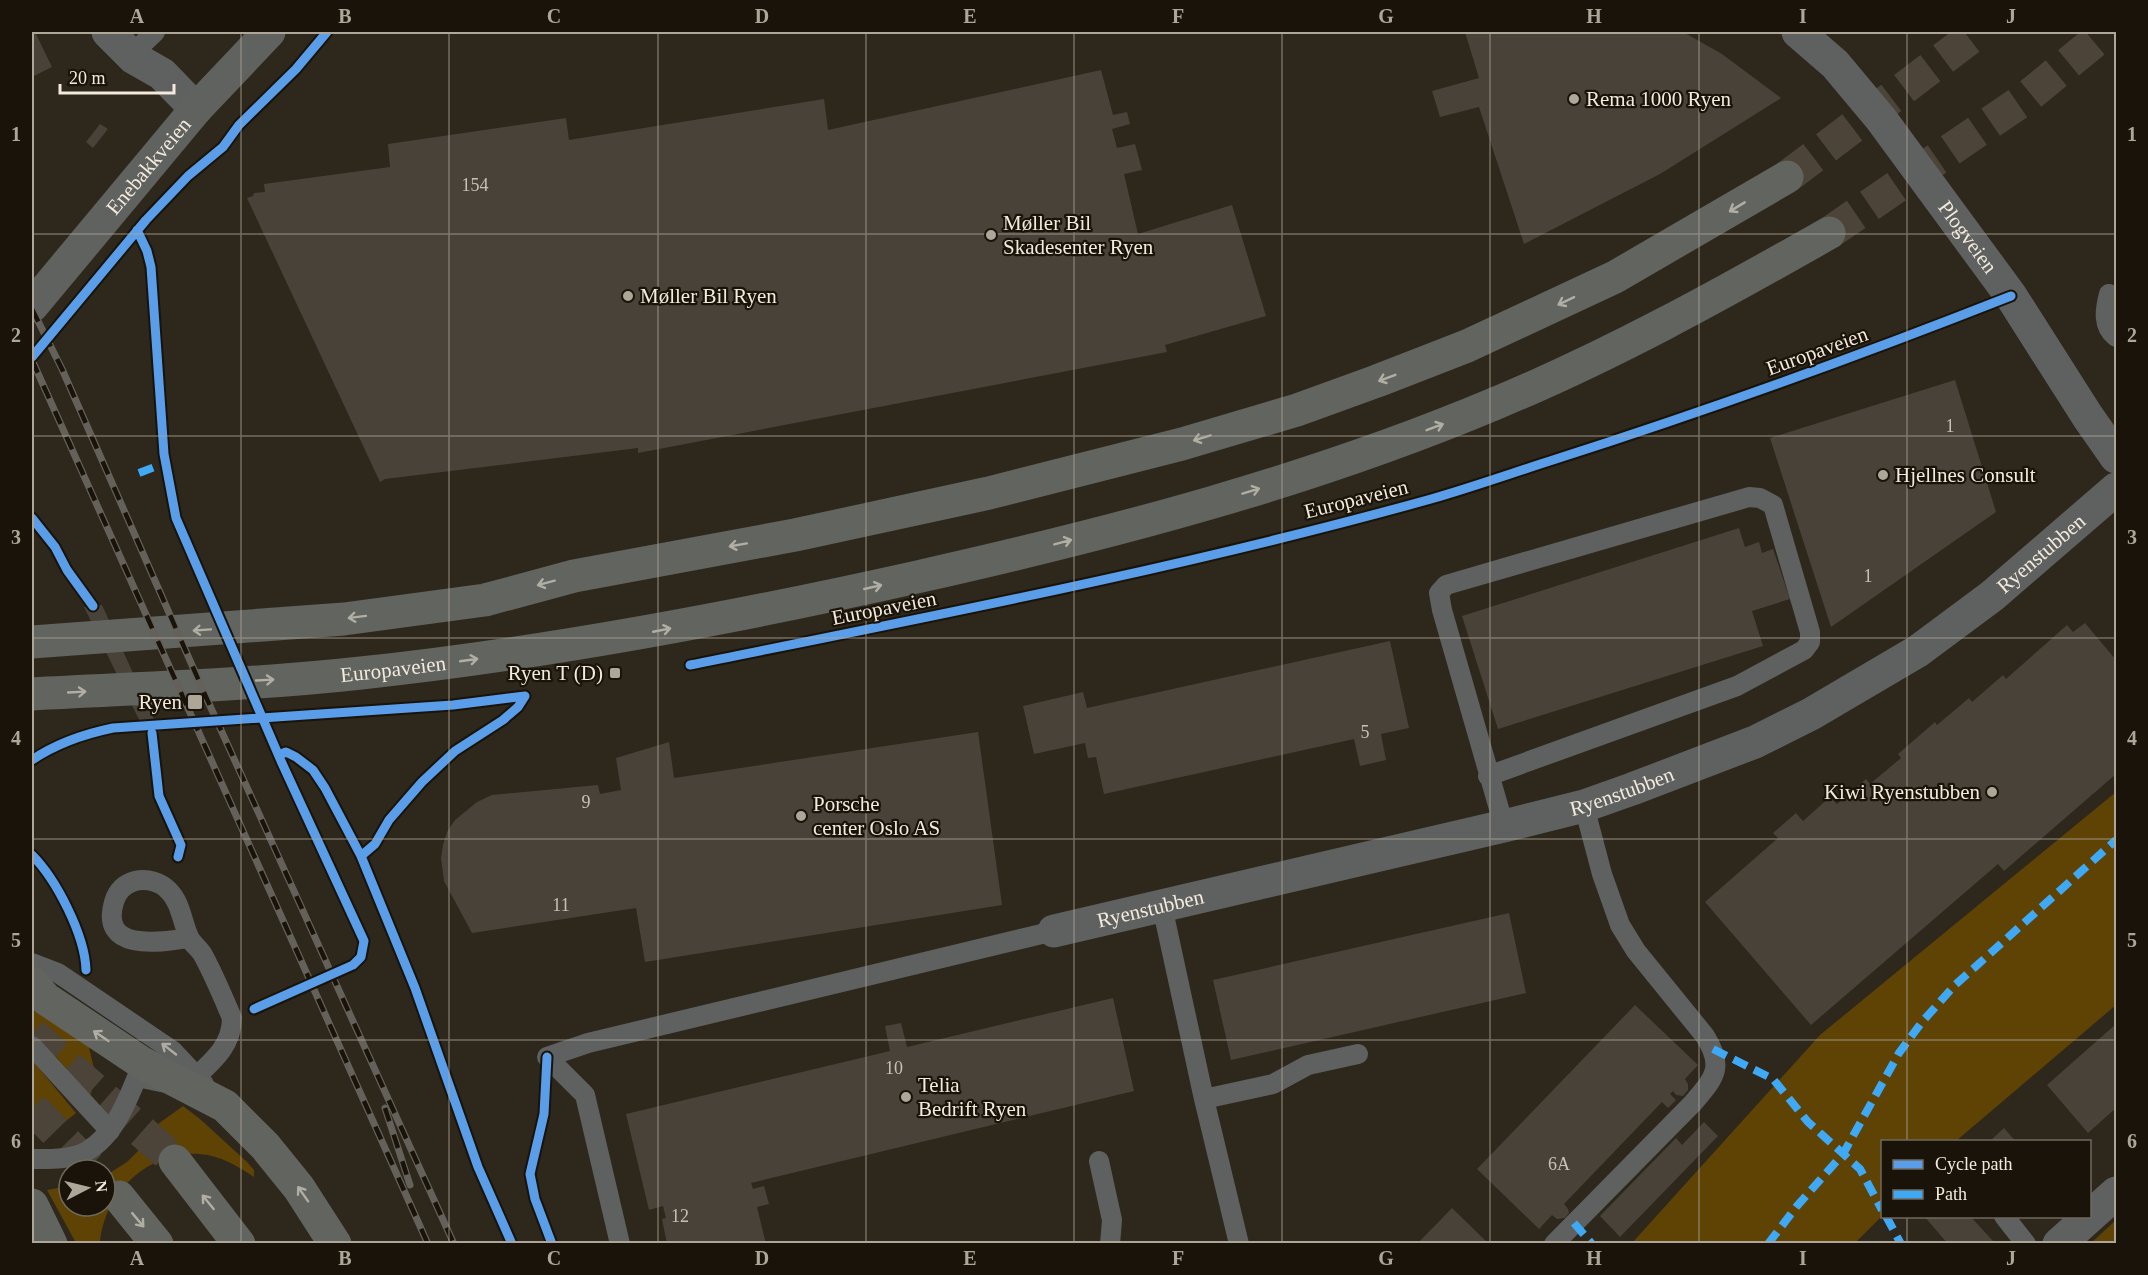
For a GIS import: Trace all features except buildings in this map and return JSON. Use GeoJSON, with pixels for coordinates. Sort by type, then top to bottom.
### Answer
{"type":"FeatureCollection","features":[{"type":"Feature","properties":{"kind":"highway"},"geometry":{"type":"LineString","coordinates":[[32,642],[356,618],[485,600],[574,576],[795,535],[989,493],[1182,444],[1307,406],[1467,346],[1615,278],[1787,177]]}},
{"type":"Feature","properties":{"kind":"highway","name":"Europaveien"},"geometry":{"type":"LineString","coordinates":[[32,694],[307,678],[432,665],[558,648],[816,600],[994,560],[1197,507],[1314,472],[1495,404],[1580,365],[1716,297],[1829,233]]}},
{"type":"Feature","properties":{"kind":"highway"},"geometry":{"type":"LineString","coordinates":[[32,983],[46,999],[142,1063],[191,1081],[225,1106],[272,1154],[299,1188],[335,1244]]}},
{"type":"Feature","properties":{"kind":"highway"},"geometry":{"type":"LineString","coordinates":[[175,1161],[239,1244]]}},
{"type":"Feature","properties":{"kind":"highway"},"geometry":{"type":"LineString","coordinates":[[119,1197],[157,1244]]}},
{"type":"Feature","properties":{"kind":"highway"},"geometry":{"type":"LineString","coordinates":[[32,1205],[51,1244]]}},
{"type":"Feature","properties":{"kind":"main road","name":"Enebakkveien"},"geometry":{"type":"LineString","coordinates":[[32,306],[196,109],[268,32]]}},
{"type":"Feature","properties":{"kind":"street"},"geometry":{"type":"LineString","coordinates":[[108,32],[130,55],[162,74],[196,109]]}},
{"type":"Feature","properties":{"kind":"street","name":"Plogveien"},"geometry":{"type":"LineString","coordinates":[[1798,32],[1835,64],[1881,119],[2012,296],[2088,417],[2116,457]]}},
{"type":"Feature","properties":{"kind":"street","name":"Ryenstubben"},"geometry":{"type":"LineString","coordinates":[[1054,931],[1584,806],[1755,742],[1864,684],[1918,651],[1992,596],[2116,489]]}},
{"type":"Feature","properties":{"kind":"street"},"geometry":{"type":"LineString","coordinates":[[2091,1215],[2116,1193]]}},
{"type":"Feature","properties":{"kind":"street"},"geometry":{"type":"LineString","coordinates":[[2059,1244],[2088,1218]]}},
{"type":"Feature","properties":{"kind":"lane"},"geometry":{"type":"LineString","coordinates":[[130,55],[155,32]]}},
{"type":"Feature","properties":{"kind":"lane"},"geometry":{"type":"LineString","coordinates":[[2109,294],[2105,318],[2116,337]]}},
{"type":"Feature","properties":{"kind":"lane"},"geometry":{"type":"LineString","coordinates":[[1488,776],[1737,686],[1804,650],[1810,642],[1810,632],[1773,506],[1760,498],[1749,497],[1446,585],[1439,593],[1488,776],[1504,826]]}},
{"type":"Feature","properties":{"kind":"lane"},"geometry":{"type":"LineString","coordinates":[[1554,1244],[1693,1103],[1710,1082],[1716,1068],[1713,1049],[1705,1036],[1636,951],[1620,925],[1602,874],[1584,806]]}},
{"type":"Feature","properties":{"kind":"lane"},"geometry":{"type":"LineString","coordinates":[[1162,906],[1203,1099],[1239,1244]]}},
{"type":"Feature","properties":{"kind":"lane"},"geometry":{"type":"LineString","coordinates":[[620,1244],[585,1095],[547,1058],[588,1043],[1054,931]]}},
{"type":"Feature","properties":{"kind":"lane"},"geometry":{"type":"LineString","coordinates":[[32,1159],[66,1158],[87,1152],[110,1131],[128,1100],[136,1077],[191,1081],[221,1053],[232,1028],[232,1017],[202,953],[189,938]]}},
{"type":"Feature","properties":{"kind":"lane"},"geometry":{"type":"LineString","coordinates":[[32,963],[58,973],[173,1051],[191,1081]]}},
{"type":"Feature","properties":{"kind":"lane"},"geometry":{"type":"LineString","coordinates":[[32,1046],[110,1131]]}},
{"type":"Feature","properties":{"kind":"lane"},"geometry":{"type":"LineString","coordinates":[[1203,1099],[1274,1084],[1308,1065],[1358,1054]]}},
{"type":"Feature","properties":{"kind":"lane"},"geometry":{"type":"LineString","coordinates":[[1099,1161],[1112,1220],[1110,1244]]}},
{"type":"Feature","properties":{"kind":"lane"},"geometry":{"type":"LineString","coordinates":[[2006,1218],[2026,1244]]}},
{"type":"Feature","properties":{"kind":"shaded area"},"geometry":{"type":"Polygon","coordinates":[[[2116,792],[2116,1005],[1957,1140],[1881,1140],[1881,1217],[1855,1243],[1632,1243],[1820,1035],[2116,792]]]}},
{"type":"Feature","properties":{"kind":"shaded area"},"geometry":{"type":"Polygon","coordinates":[[[32,1003],[87,1039],[96,1077],[90,1096],[32,1029],[32,1003]]]}},
{"type":"Feature","properties":{"kind":"shaded area"},"geometry":{"type":"Polygon","coordinates":[[[32,1060],[76,1113],[61,1125],[36,1129],[32,1126],[32,1060]]]}},
{"type":"Feature","properties":{"kind":"shaded area"},"geometry":{"type":"Polygon","coordinates":[[[183,1106],[247,1162],[254,1170],[254,1177],[214,1156],[180,1155],[146,1168],[132,1179],[117,1197],[117,1168],[141,1148],[158,1124],[183,1106]]]}},
{"type":"Feature","properties":{"kind":"shaded area"},"geometry":{"type":"Polygon","coordinates":[[[57,1188],[57,1208],[47,1190],[57,1188]]]}},
{"type":"Feature","properties":{"kind":"shaded area"},"geometry":{"type":"Polygon","coordinates":[[[62,1218],[106,1218],[100,1243],[76,1243],[62,1218]]]}},
{"type":"Feature","properties":{"kind":"shaded area"},"geometry":{"type":"Polygon","coordinates":[[[2116,1220],[2116,1243],[2091,1243],[2116,1220]]]}},
{"type":"Feature","properties":{"kind":"tunnel"},"geometry":{"type":"LineString","coordinates":[[1787,177],[1978,32]]}},
{"type":"Feature","properties":{"kind":"tunnel"},"geometry":{"type":"LineString","coordinates":[[1829,233],[2026,98],[2106,32]]}},
{"type":"Feature","properties":{"kind":"tunnel"},"geometry":{"type":"LineString","coordinates":[[32,1034],[175,1161]]}},
{"type":"Feature","properties":{"kind":"tunnel"},"geometry":{"type":"LineString","coordinates":[[32,1108],[81,1158]]}},
{"type":"Feature","properties":{"kind":"railway"},"geometry":{"type":"LineString","coordinates":[[32,309],[62,369],[206,697],[454,1244]]}},
{"type":"Feature","properties":{"kind":"railway"},"geometry":{"type":"LineString","coordinates":[[32,360],[428,1244]]}},
{"type":"Feature","properties":{"kind":"railway"},"geometry":{"type":"LineString","coordinates":[[385,1108],[410,1185]]}},
{"type":"Feature","properties":{"kind":"marked path"},"geometry":{"type":"LineString","coordinates":[[139,473],[165,463]]}},
{"type":"Feature","properties":{"kind":"marked path"},"geometry":{"type":"LineString","coordinates":[[1768,1244],[1797,1206],[1843,1154],[1899,1053],[1922,1022],[1954,986],[2116,840]]}},
{"type":"Feature","properties":{"kind":"marked path"},"geometry":{"type":"LineString","coordinates":[[1713,1049],[1773,1079],[1808,1122],[1860,1169],[1881,1208]]}},
{"type":"Feature","properties":{"kind":"marked path"},"geometry":{"type":"LineString","coordinates":[[1887,1218],[1901,1244]]}},
{"type":"Feature","properties":{"kind":"marked path"},"geometry":{"type":"LineString","coordinates":[[1574,1223],[1592,1244]]}},
{"type":"Feature","properties":{"kind":"cycle path"},"geometry":{"type":"LineString","coordinates":[[32,357],[146,220],[188,176],[223,147],[239,125],[296,69],[327,32]]}},
{"type":"Feature","properties":{"kind":"cycle path"},"geometry":{"type":"LineString","coordinates":[[137,230],[147,251],[151,267],[164,454],[176,518],[281,761],[364,941],[361,957],[353,965],[254,1009]]}},
{"type":"Feature","properties":{"kind":"cycle path"},"geometry":{"type":"LineString","coordinates":[[690,665],[1155,568],[1247,547],[1431,499],[1728,401],[1842,361],[2011,296]]}},
{"type":"Feature","properties":{"kind":"cycle path"},"geometry":{"type":"LineString","coordinates":[[32,518],[55,547],[67,570],[93,606]]}},
{"type":"Feature","properties":{"kind":"cycle path"},"geometry":{"type":"LineString","coordinates":[[32,760],[71,740],[113,728],[453,705],[525,696]]}},
{"type":"Feature","properties":{"kind":"cycle path"},"geometry":{"type":"LineString","coordinates":[[361,856],[375,844],[389,820],[422,782],[455,751],[503,720],[518,707],[525,696]]}},
{"type":"Feature","properties":{"kind":"cycle path"},"geometry":{"type":"LineString","coordinates":[[152,733],[159,796],[181,845],[178,857]]}},
{"type":"Feature","properties":{"kind":"cycle path"},"geometry":{"type":"LineString","coordinates":[[279,755],[286,752],[313,770],[361,856],[415,988],[478,1167],[512,1244]]}},
{"type":"Feature","properties":{"kind":"cycle path"},"geometry":{"type":"LineString","coordinates":[[32,855],[50,878],[68,908],[81,941],[86,970]]}},
{"type":"Feature","properties":{"kind":"cycle path"},"geometry":{"type":"LineString","coordinates":[[547,1057],[544,1114],[530,1174],[535,1199],[552,1244]]}},
{"type":"Feature","properties":{"kind":"place","name":"Rema 1000 Ryen"},"geometry":{"type":"Point","coordinates":[1574,99]}},
{"type":"Feature","properties":{"kind":"place","name":"Møller Bil Skadesenter Ryen"},"geometry":{"type":"Point","coordinates":[991,235]}},
{"type":"Feature","properties":{"kind":"place","name":"Møller Bil Ryen"},"geometry":{"type":"Point","coordinates":[628,296]}},
{"type":"Feature","properties":{"kind":"place","name":"Hjellnes Consult"},"geometry":{"type":"Point","coordinates":[1883,475]}},
{"type":"Feature","properties":{"kind":"place","name":"Ryen T (D)"},"geometry":{"type":"Point","coordinates":[615,673]}},
{"type":"Feature","properties":{"kind":"place","name":"Ryen"},"geometry":{"type":"Point","coordinates":[195,702]}},
{"type":"Feature","properties":{"kind":"place","name":"Kiwi Ryenstubben"},"geometry":{"type":"Point","coordinates":[1992,792]}},
{"type":"Feature","properties":{"kind":"place","name":"Porsche center Oslo AS"},"geometry":{"type":"Point","coordinates":[801,816]}},
{"type":"Feature","properties":{"kind":"place","name":"Telia Bedrift Ryen"},"geometry":{"type":"Point","coordinates":[906,1097]}}]}
